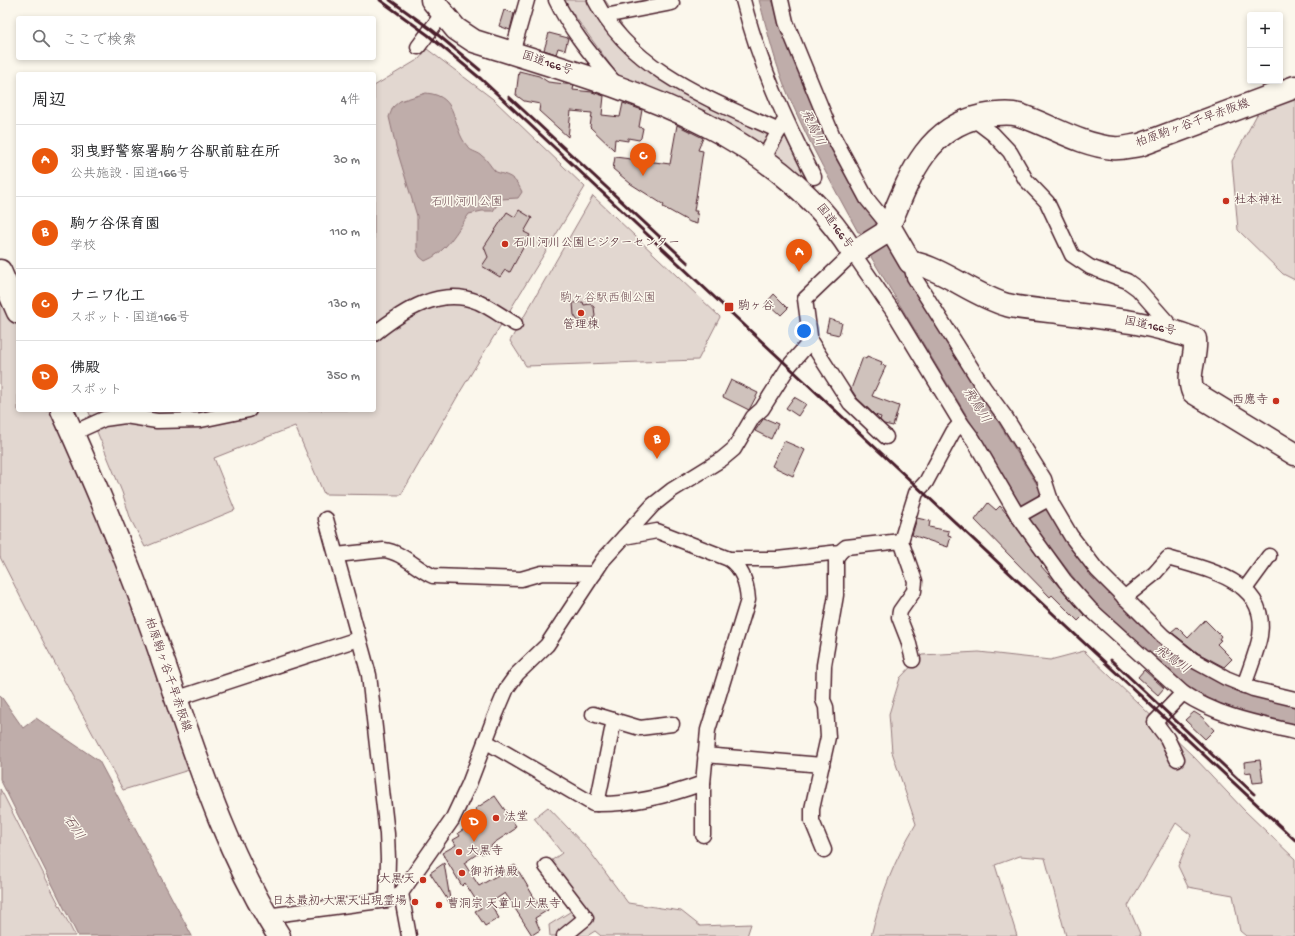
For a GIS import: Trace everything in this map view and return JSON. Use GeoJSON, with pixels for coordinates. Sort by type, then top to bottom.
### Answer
{"type":"FeatureCollection","features":[{"type":"Feature","properties":{"kind":"main road","name":"国道166号"},"geometry":{"type":"LineString","coordinates":[[437,7],[456,29],[474,41],[619,87],[703,123],[763,160],[813,200],[858,251],[887,230]]}},
{"type":"Feature","properties":{"kind":"main road","name":"柏原駒ヶ谷千早赤阪線"},"geometry":{"type":"LineString","coordinates":[[887,230],[916,167],[933,142],[958,123],[972,118],[1002,114],[1017,115],[1096,146],[1115,148],[1140,145],[1295,88]]}},
{"type":"Feature","properties":{"kind":"main road"},"geometry":{"type":"LineString","coordinates":[[887,230],[910,262]]}},
{"type":"Feature","properties":{"kind":"main road","name":"国道166号"},"geometry":{"type":"LineString","coordinates":[[910,262],[926,266],[990,299],[1005,304],[1103,318],[1175,331],[1195,339],[1196,346],[1190,384],[1193,392],[1295,454]]}},
{"type":"Feature","properties":{"kind":"main road"},"geometry":{"type":"LineString","coordinates":[[0,271],[16,307]]}},
{"type":"Feature","properties":{"kind":"main road","name":"柏原駒ヶ谷千早赤阪線"},"geometry":{"type":"LineString","coordinates":[[63,412],[118,538],[225,834],[266,916],[279,936]]}},
{"type":"Feature","properties":{"kind":"street"},"geometry":{"type":"LineString","coordinates":[[512,53],[527,0]]}},
{"type":"Feature","properties":{"kind":"street"},"geometry":{"type":"LineString","coordinates":[[556,0],[571,28],[591,55],[619,87]]}},
{"type":"Feature","properties":{"kind":"street"},"geometry":{"type":"LineString","coordinates":[[595,0],[605,16],[635,51],[652,66],[692,91],[782,126]]}},
{"type":"Feature","properties":{"kind":"street"},"geometry":{"type":"LineString","coordinates":[[743,0],[782,126],[814,177]]}},
{"type":"Feature","properties":{"kind":"street"},"geometry":{"type":"LineString","coordinates":[[780,0],[786,22],[832,134],[867,199],[887,230]]}},
{"type":"Feature","properties":{"kind":"street"},"geometry":{"type":"LineString","coordinates":[[605,16],[662,3]]}},
{"type":"Feature","properties":{"kind":"street"},"geometry":{"type":"LineString","coordinates":[[418,47],[437,7]]}},
{"type":"Feature","properties":{"kind":"street"},"geometry":{"type":"LineString","coordinates":[[972,118],[993,134],[1010,152],[1026,180],[1047,202],[1072,255],[1090,267],[1127,281],[1133,285],[1175,331]]}},
{"type":"Feature","properties":{"kind":"street"},"geometry":{"type":"LineString","coordinates":[[763,160],[782,126]]}},
{"type":"Feature","properties":{"kind":"street"},"geometry":{"type":"LineString","coordinates":[[266,916],[387,900],[401,893],[452,820],[469,784],[507,688],[514,678],[546,645],[603,560],[658,501],[672,490],[722,459],[734,449],[753,417],[762,409],[778,381],[792,361],[808,344],[809,339],[805,299],[858,251],[961,423],[973,438],[1020,515],[1065,581],[1090,609],[1183,693],[1218,713],[1295,732]]}},
{"type":"Feature","properties":{"kind":"street"},"geometry":{"type":"LineString","coordinates":[[910,262],[914,277],[984,388],[1006,418],[1044,479],[1048,498],[1071,536],[1097,570],[1163,636],[1193,660],[1244,686],[1295,699]]}},
{"type":"Feature","properties":{"kind":"street"},"geometry":{"type":"LineString","coordinates":[[376,332],[394,318],[431,299],[454,296],[478,302],[515,324]]}},
{"type":"Feature","properties":{"kind":"street"},"geometry":{"type":"LineString","coordinates":[[809,339],[850,402],[886,437]]}},
{"type":"Feature","properties":{"kind":"street"},"geometry":{"type":"LineString","coordinates":[[73,433],[104,419],[125,416],[157,421],[201,420],[239,412]]}},
{"type":"Feature","properties":{"kind":"street"},"geometry":{"type":"LineString","coordinates":[[913,660],[907,635],[899,616],[900,610],[914,591],[915,581],[901,541],[916,493],[926,482],[953,432],[961,423]]}},
{"type":"Feature","properties":{"kind":"street"},"geometry":{"type":"LineString","coordinates":[[1020,515],[1048,498]]}},
{"type":"Feature","properties":{"kind":"street"},"geometry":{"type":"LineString","coordinates":[[326,519],[369,675],[372,692],[387,834],[387,900]]}},
{"type":"Feature","properties":{"kind":"street"},"geometry":{"type":"LineString","coordinates":[[624,537],[657,531],[729,559],[737,564],[747,590],[748,600],[708,730],[702,783],[703,835]]}},
{"type":"Feature","properties":{"kind":"street"},"geometry":{"type":"LineString","coordinates":[[824,850],[812,821],[812,809],[828,737],[826,707],[823,700],[824,665],[836,595],[836,558],[846,547],[901,541]]}},
{"type":"Feature","properties":{"kind":"street"},"geometry":{"type":"LineString","coordinates":[[336,556],[384,550],[392,551],[421,571],[433,576],[521,579],[542,573],[594,574]]}},
{"type":"Feature","properties":{"kind":"street"},"geometry":{"type":"LineString","coordinates":[[729,559],[777,559],[840,552]]}},
{"type":"Feature","properties":{"kind":"street"},"geometry":{"type":"LineString","coordinates":[[1245,589],[1269,556]]}},
{"type":"Feature","properties":{"kind":"street"},"geometry":{"type":"LineString","coordinates":[[1124,598],[1154,574],[1168,558],[1214,572],[1245,589],[1256,601],[1261,615],[1260,636],[1244,686]]}},
{"type":"Feature","properties":{"kind":"street"},"geometry":{"type":"LineString","coordinates":[[175,699],[358,639]]}},
{"type":"Feature","properties":{"kind":"street"},"geometry":{"type":"LineString","coordinates":[[1177,759],[1167,738],[1155,722],[1183,693]]}},
{"type":"Feature","properties":{"kind":"street"},"geometry":{"type":"LineString","coordinates":[[593,714],[640,728],[672,724]]}},
{"type":"Feature","properties":{"kind":"street"},"geometry":{"type":"LineString","coordinates":[[597,804],[614,720]]}},
{"type":"Feature","properties":{"kind":"street"},"geometry":{"type":"LineString","coordinates":[[485,742],[593,804],[608,804],[674,794],[702,783]]}},
{"type":"Feature","properties":{"kind":"street"},"geometry":{"type":"LineString","coordinates":[[705,755],[822,765]]}},
{"type":"Feature","properties":{"kind":"street"},"geometry":{"type":"LineString","coordinates":[[546,866],[586,918],[564,936]]}},
{"type":"Feature","properties":{"kind":"street"},"geometry":{"type":"LineString","coordinates":[[401,893],[409,936]]}},
{"type":"Feature","properties":{"kind":"green space"},"geometry":{"type":"Polygon","coordinates":[[[563,0],[605,0],[646,61],[778,122],[807,181],[806,183],[622,81],[563,0]]]}},
{"type":"Feature","properties":{"kind":"green space","name":"石川河川公園"},"geometry":{"type":"Polygon","coordinates":[[[427,49],[493,99],[585,187],[460,392],[401,495],[324,494],[295,426],[214,458],[235,510],[145,547],[131,520],[122,492],[89,412],[376,412],[376,85],[419,59],[427,49]]]}},
{"type":"Feature","properties":{"kind":"green space"},"geometry":{"type":"Polygon","coordinates":[[[1295,94],[1295,280],[1283,274],[1238,230],[1232,161],[1261,107],[1295,94]]]}},
{"type":"Feature","properties":{"kind":"green space","name":"駒ヶ谷駅西側公園"},"geometry":{"type":"Polygon","coordinates":[[[593,196],[720,317],[698,360],[526,366],[510,341],[593,196]]]}},
{"type":"Feature","properties":{"kind":"green space"},"geometry":{"type":"Polygon","coordinates":[[[0,286],[16,322],[16,412],[56,412],[126,575],[189,770],[123,790],[44,643],[0,557],[0,286]]]}},
{"type":"Feature","properties":{"kind":"green space"},"geometry":{"type":"Polygon","coordinates":[[[1084,651],[1195,758],[1244,810],[1295,859],[1295,936],[1246,936],[1240,931],[1233,895],[1188,887],[1178,866],[1191,835],[1176,823],[1128,906],[1141,936],[1066,936],[1045,858],[1020,856],[995,865],[1017,936],[871,936],[889,878],[901,850],[916,824],[892,752],[889,714],[900,678],[922,655],[979,652],[1050,660],[1084,651]]]}},
{"type":"Feature","properties":{"kind":"green space"},"geometry":{"type":"Polygon","coordinates":[[[0,789],[4,796],[75,936],[0,936],[0,789]]]}},
{"type":"Feature","properties":{"kind":"green space"},"geometry":{"type":"Polygon","coordinates":[[[548,807],[588,849],[628,903],[681,911],[700,926],[751,924],[747,936],[601,936],[595,931],[587,936],[550,936],[549,925],[581,905],[548,863],[562,853],[534,818],[548,807]]]}},
{"type":"Feature","properties":{"kind":"water","name":"飛鳥川"},"geometry":{"type":"Polygon","coordinates":[[[759,0],[772,0],[803,83],[836,159],[877,222],[875,223],[893,253],[1036,483],[1064,535],[1167,645],[1295,703],[1295,727],[1256,719],[1190,690],[1143,654],[1088,596],[1036,529],[871,257],[860,232],[858,232],[822,166],[785,87],[759,0]]]}},
{"type":"Feature","properties":{"kind":"water"},"geometry":{"type":"Polygon","coordinates":[[[426,93],[437,95],[445,100],[450,106],[462,139],[469,148],[483,157],[496,172],[507,175],[513,179],[522,192],[518,198],[501,199],[493,211],[482,211],[469,214],[445,247],[439,253],[425,261],[420,257],[417,251],[417,216],[396,147],[389,117],[393,107],[400,101],[426,93]]]}},
{"type":"Feature","properties":{"kind":"water","name":"石川"},"geometry":{"type":"Polygon","coordinates":[[[0,695],[23,728],[36,718],[99,761],[192,936],[78,936],[0,779],[0,695]]]}},
{"type":"Feature","properties":{"kind":"building"},"geometry":{"type":"Polygon","coordinates":[[[504,10],[514,13],[510,30],[499,26],[504,10]]]}},
{"type":"Feature","properties":{"kind":"building"},"geometry":{"type":"Polygon","coordinates":[[[549,33],[568,38],[565,50],[558,48],[556,54],[544,50],[549,33]]]}},
{"type":"Feature","properties":{"kind":"building"},"geometry":{"type":"Polygon","coordinates":[[[519,71],[539,76],[548,82],[574,85],[573,90],[592,92],[604,96],[602,115],[620,117],[623,103],[642,110],[639,127],[643,128],[641,138],[639,140],[628,138],[628,141],[615,139],[614,150],[590,127],[592,113],[571,111],[568,137],[539,111],[540,104],[524,101],[516,95],[519,71]]]}},
{"type":"Feature","properties":{"kind":"building"},"geometry":{"type":"Polygon","coordinates":[[[677,125],[703,138],[698,150],[703,151],[694,211],[697,211],[696,214],[698,214],[697,224],[690,222],[663,207],[664,205],[631,184],[613,169],[615,157],[670,164],[677,125]]]}},
{"type":"Feature","properties":{"kind":"building","name":"石川河川公園ビジターセンター"},"geometry":{"type":"Polygon","coordinates":[[[519,210],[532,218],[524,232],[530,235],[510,272],[505,270],[500,277],[482,266],[488,257],[484,247],[507,212],[515,217],[519,210]]]}},
{"type":"Feature","properties":{"kind":"building"},"geometry":{"type":"Polygon","coordinates":[[[774,294],[788,308],[781,315],[767,302],[774,294]]]}},
{"type":"Feature","properties":{"kind":"building","name":"管理棟"},"geometry":{"type":"Polygon","coordinates":[[[583,302],[584,305],[590,304],[594,307],[595,316],[590,325],[582,320],[578,321],[574,315],[573,303],[583,302]]]}},
{"type":"Feature","properties":{"kind":"building"},"geometry":{"type":"Polygon","coordinates":[[[829,319],[842,323],[839,335],[826,332],[829,319]]]}},
{"type":"Feature","properties":{"kind":"building"},"geometry":{"type":"Polygon","coordinates":[[[867,356],[882,362],[881,365],[886,366],[872,396],[899,406],[893,426],[884,424],[880,420],[881,417],[875,415],[857,398],[851,389],[863,357],[866,359],[867,356]]]}},
{"type":"Feature","properties":{"kind":"building"},"geometry":{"type":"Polygon","coordinates":[[[731,380],[758,393],[749,410],[723,397],[731,380]]]}},
{"type":"Feature","properties":{"kind":"building"},"geometry":{"type":"Polygon","coordinates":[[[794,397],[806,404],[798,416],[786,408],[794,397]]]}},
{"type":"Feature","properties":{"kind":"building"},"geometry":{"type":"Polygon","coordinates":[[[764,418],[778,424],[771,439],[755,431],[764,418]]]}},
{"type":"Feature","properties":{"kind":"building"},"geometry":{"type":"Polygon","coordinates":[[[784,441],[805,450],[793,476],[772,466],[784,441]]]}},
{"type":"Feature","properties":{"kind":"building"},"geometry":{"type":"Polygon","coordinates":[[[988,503],[996,510],[1000,506],[1007,514],[1043,564],[1041,566],[1084,615],[1078,621],[1052,595],[1050,597],[975,520],[988,503]]]}},
{"type":"Feature","properties":{"kind":"building"},"geometry":{"type":"Polygon","coordinates":[[[917,518],[930,521],[929,527],[949,531],[948,535],[951,536],[948,547],[912,535],[917,518]]]}},
{"type":"Feature","properties":{"kind":"building"},"geometry":{"type":"Polygon","coordinates":[[[1205,620],[1221,636],[1219,639],[1221,640],[1217,644],[1232,659],[1224,667],[1198,653],[1171,632],[1177,627],[1188,638],[1205,620]]]}},
{"type":"Feature","properties":{"kind":"building"},"geometry":{"type":"Polygon","coordinates":[[[1144,670],[1164,688],[1158,695],[1138,677],[1144,670]]]}},
{"type":"Feature","properties":{"kind":"building"},"geometry":{"type":"Polygon","coordinates":[[[1194,712],[1202,717],[1214,730],[1205,739],[1185,720],[1194,712]]]}},
{"type":"Feature","properties":{"kind":"building"},"geometry":{"type":"Polygon","coordinates":[[[1260,760],[1263,782],[1253,783],[1251,772],[1245,773],[1244,762],[1260,760]]]}},
{"type":"Feature","properties":{"kind":"building"},"geometry":{"type":"Polygon","coordinates":[[[495,796],[516,826],[514,827],[515,829],[494,843],[491,846],[492,848],[482,854],[480,852],[464,863],[479,886],[515,865],[538,904],[543,901],[548,910],[535,918],[540,930],[532,935],[505,893],[490,903],[499,918],[485,926],[475,911],[481,908],[465,883],[462,886],[442,853],[456,845],[453,840],[460,836],[458,833],[481,818],[475,809],[495,796]]]}},
{"type":"Feature","properties":{"kind":"building"},"geometry":{"type":"Polygon","coordinates":[[[444,863],[451,905],[430,873],[444,863]]]}},
{"type":"Feature","properties":{"kind":"railway"},"geometry":{"type":"LineString","coordinates":[[380,0],[428,35],[481,79],[1295,840]]}},
{"type":"Feature","properties":{"kind":"railway"},"geometry":{"type":"LineString","coordinates":[[390,0],[432,30],[480,70]]}},
{"type":"Feature","properties":{"kind":"railway"},"geometry":{"type":"LineString","coordinates":[[509,97],[688,263]]}},
{"type":"Feature","properties":{"kind":"railway"},"geometry":{"type":"LineString","coordinates":[[1111,660],[1254,794]]}},
{"type":"Feature","properties":{"kind":"place","name":"ナニワ化工"},"geometry":{"type":"Point","coordinates":[643,176]}},
{"type":"Feature","properties":{"kind":"place","name":"杜本神社"},"geometry":{"type":"Point","coordinates":[1226,201]}},
{"type":"Feature","properties":{"kind":"place","name":"石川河川公園ビジターセンター"},"geometry":{"type":"Point","coordinates":[505,244]}},
{"type":"Feature","properties":{"kind":"place","name":"羽曳野警察署駒ケ谷駅前駐在所"},"geometry":{"type":"Point","coordinates":[799,272]}},
{"type":"Feature","properties":{"kind":"place","name":"駒ヶ谷"},"geometry":{"type":"Point","coordinates":[729,307]}},
{"type":"Feature","properties":{"kind":"place","name":"管理棟"},"geometry":{"type":"Point","coordinates":[581,313]}},
{"type":"Feature","properties":{"kind":"place","name":"西應寺"},"geometry":{"type":"Point","coordinates":[1276,401]}},
{"type":"Feature","properties":{"kind":"place","name":"駒ケ谷保育園"},"geometry":{"type":"Point","coordinates":[657,459]}},
{"type":"Feature","properties":{"kind":"place","name":"法堂"},"geometry":{"type":"Point","coordinates":[496,818]}},
{"type":"Feature","properties":{"kind":"place","name":"佛殿"},"geometry":{"type":"Point","coordinates":[474,842]}},
{"type":"Feature","properties":{"kind":"place","name":"大黒寺"},"geometry":{"type":"Point","coordinates":[459,852]}},
{"type":"Feature","properties":{"kind":"place","name":"御祈祷殿"},"geometry":{"type":"Point","coordinates":[462,873]}},
{"type":"Feature","properties":{"kind":"place","name":"大黒天"},"geometry":{"type":"Point","coordinates":[423,880]}},
{"type":"Feature","properties":{"kind":"place","name":"日本最初 大黒天出現霊場"},"geometry":{"type":"Point","coordinates":[415,902]}},
{"type":"Feature","properties":{"kind":"place","name":"曹洞宗 天童山 大黒寺"},"geometry":{"type":"Point","coordinates":[439,905]}}]}
